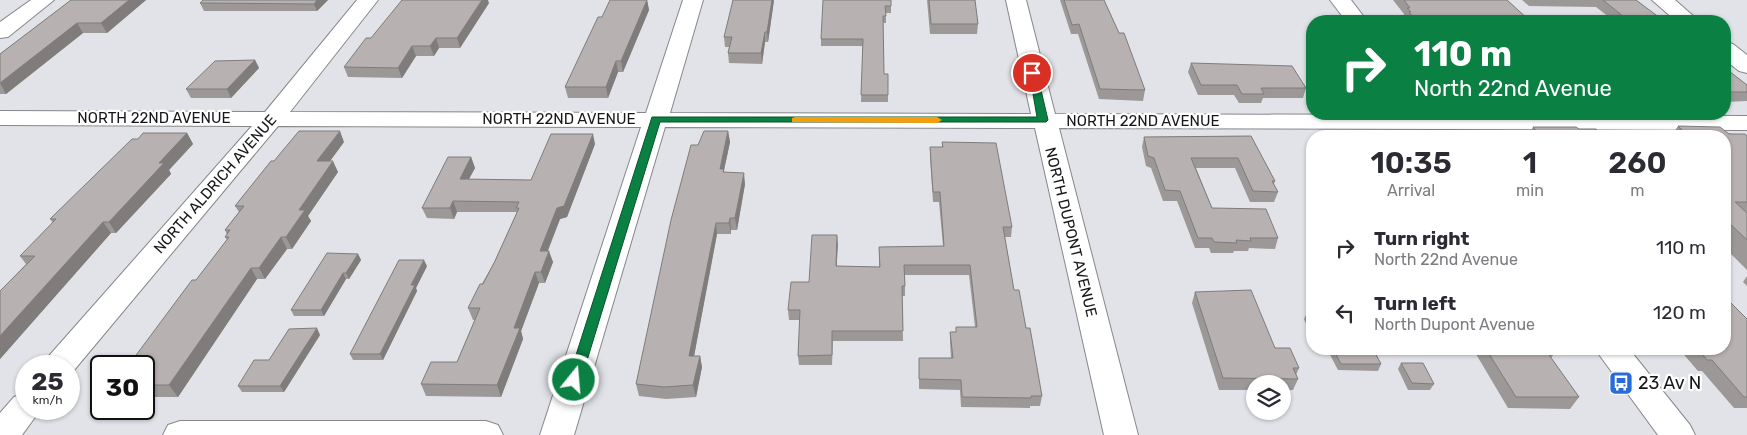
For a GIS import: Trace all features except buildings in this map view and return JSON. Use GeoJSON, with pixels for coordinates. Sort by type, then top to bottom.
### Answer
{"type":"FeatureCollection","features":[{"type":"Feature","properties":{"kind":"street"},"geometry":{"type":"LineString","coordinates":[[0,32],[44,0]]}},
{"type":"Feature","properties":{"kind":"street","name":"NORTH ALDRICH AVENUE"},"geometry":{"type":"LineString","coordinates":[[69,355],[272,118],[368,0]]}},
{"type":"Feature","properties":{"kind":"street"},"geometry":{"type":"LineString","coordinates":[[557,435],[693,0]]}},
{"type":"Feature","properties":{"kind":"street","name":"NORTH DUPONT AVENUE"},"geometry":{"type":"LineString","coordinates":[[1016,0],[1043,120],[1121,435]]}},
{"type":"Feature","properties":{"kind":"street"},"geometry":{"type":"LineString","coordinates":[[1340,0],[1352,15]]}},
{"type":"Feature","properties":{"kind":"street"},"geometry":{"type":"LineString","coordinates":[[1662,0],[1681,15]]}},
{"type":"Feature","properties":{"kind":"street"},"geometry":{"type":"LineString","coordinates":[[1731,54],[1747,66]]}},
{"type":"Feature","properties":{"kind":"street","name":"NORTH 22ND AVENUE"},"geometry":{"type":"LineString","coordinates":[[0,118],[1043,120],[1437,124],[1747,123]]}},
{"type":"Feature","properties":{"kind":"street"},"geometry":{"type":"LineString","coordinates":[[1616,355],[1678,435]]}},
{"type":"Feature","properties":{"kind":"street"},"geometry":{"type":"LineString","coordinates":[[2,435],[15,419]]}},
{"type":"Feature","properties":{"kind":"street"},"geometry":{"type":"LineString","coordinates":[[180,435],[486,435]]}},
{"type":"Feature","properties":{"kind":"slow traffic"},"geometry":{"type":"LineString","coordinates":[[795,120],[937,120]]}},
{"type":"Feature","properties":{"kind":"place","name":"23 Av N"},"geometry":{"type":"Point","coordinates":[1621,383]}},
{"type":"Feature","properties":{"kind":"route"},"geometry":{"type":"LineString","coordinates":[[574,380],[656,119],[1043,120],[1032,73]]}}]}
